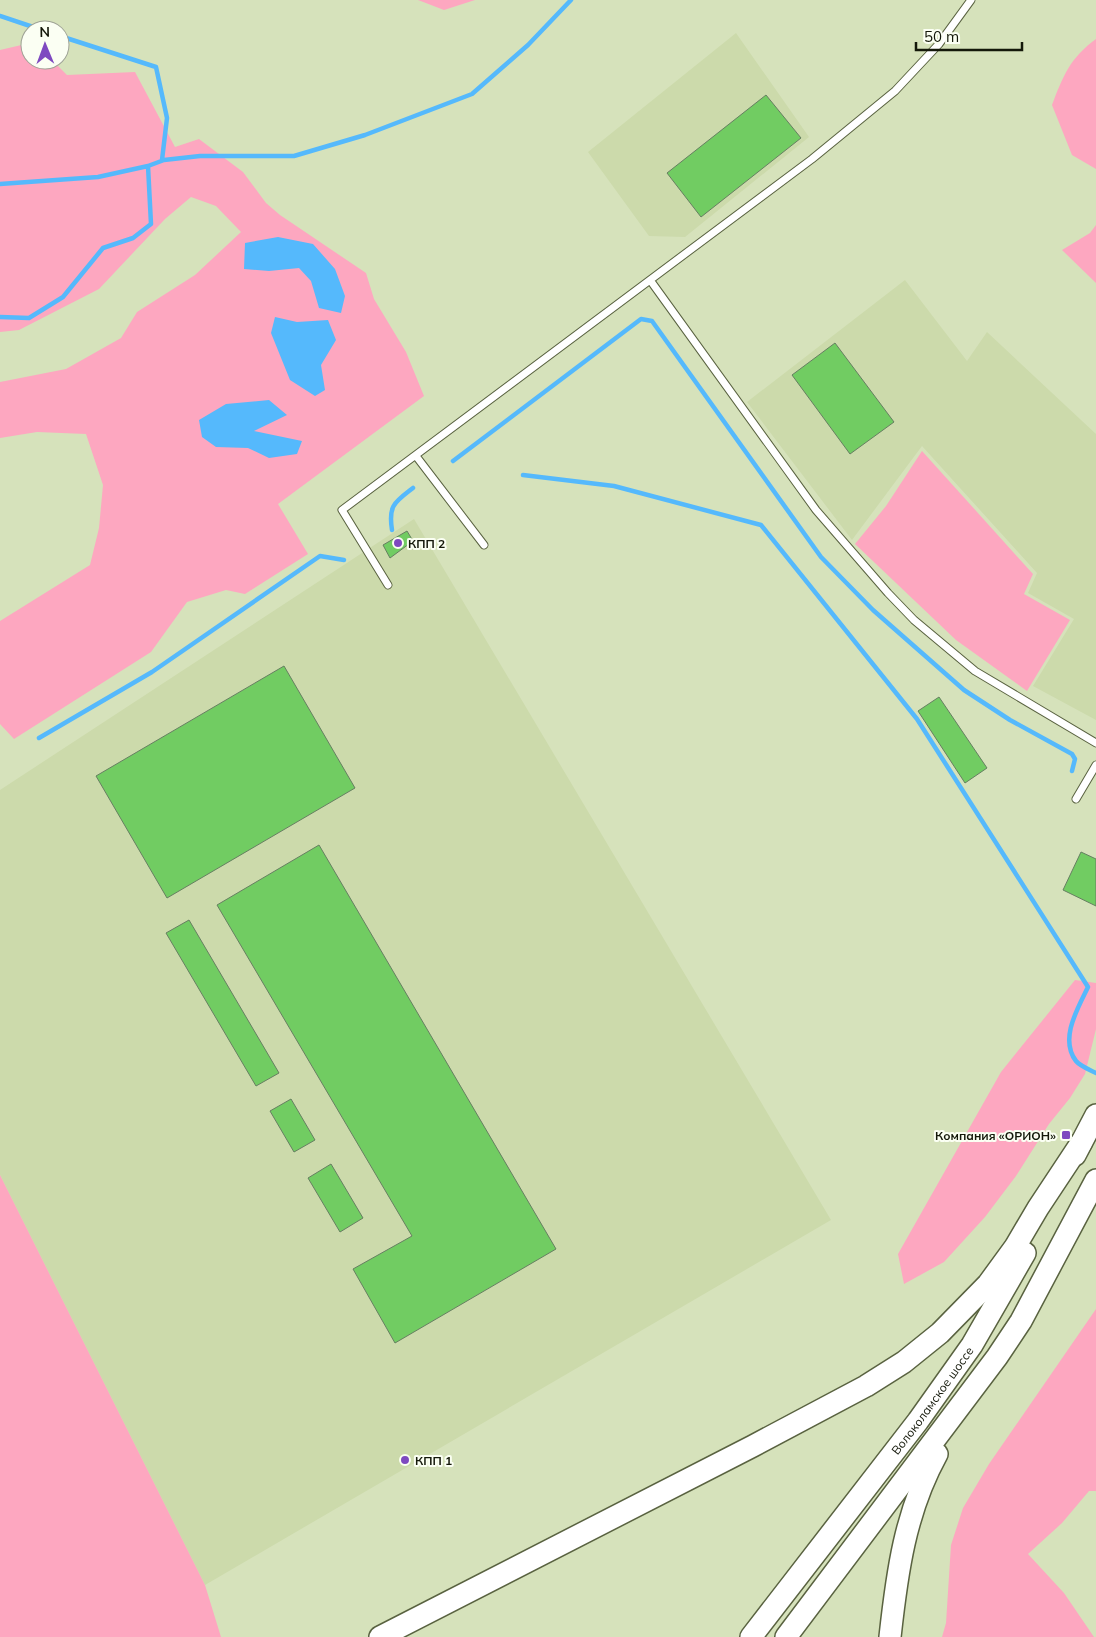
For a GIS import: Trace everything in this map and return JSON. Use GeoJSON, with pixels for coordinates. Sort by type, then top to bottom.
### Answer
{"type":"FeatureCollection","features":[{"type":"Feature","properties":{"kind":"main road"},"geometry":{"type":"LineString","coordinates":[[380,1637],[754,1446],[866,1386],[904,1362],[940,1334],[988,1284],[1015,1247],[1081,1143],[1096,1115]]}},
{"type":"Feature","properties":{"kind":"main road","name":"Волоколамское шоссе"},"geometry":{"type":"LineString","coordinates":[[751,1637],[918,1422],[972,1345],[1007,1286],[1081,1143]]}},
{"type":"Feature","properties":{"kind":"main road"},"geometry":{"type":"LineString","coordinates":[[890,1637],[902,1549],[919,1491],[954,1426],[997,1371],[1096,1180]]}},
{"type":"Feature","properties":{"kind":"main road","name":"Волоколамское шоссе"},"geometry":{"type":"LineString","coordinates":[[786,1637],[997,1357],[1028,1308]]}},
{"type":"Feature","properties":{"kind":"lane"},"geometry":{"type":"LineString","coordinates":[[388,585],[342,510],[812,159],[895,90],[938,44],[971,0]]}},
{"type":"Feature","properties":{"kind":"lane"},"geometry":{"type":"LineString","coordinates":[[650,280],[816,510],[914,620],[976,671],[1096,743]]}},
{"type":"Feature","properties":{"kind":"lane"},"geometry":{"type":"LineString","coordinates":[[416,456],[484,545]]}},
{"type":"Feature","properties":{"kind":"lane"},"geometry":{"type":"LineString","coordinates":[[1076,799],[1096,765]]}},
{"type":"Feature","properties":{"kind":"shaded area"},"geometry":{"type":"Polygon","coordinates":[[[418,0],[475,0],[444,10],[418,0]]]}},
{"type":"Feature","properties":{"kind":"shaded area"},"geometry":{"type":"Polygon","coordinates":[[[736,33],[809,137],[685,237],[649,236],[588,152],[736,33]]]}},
{"type":"Feature","properties":{"kind":"shaded area"},"geometry":{"type":"Polygon","coordinates":[[[1096,39],[1096,169],[1072,155],[1052,105],[1068,68],[1080,53],[1096,39]]]}},
{"type":"Feature","properties":{"kind":"shaded area"},"geometry":{"type":"Polygon","coordinates":[[[20,45],[20,70],[62,70],[67,75],[135,72],[175,147],[199,139],[243,172],[266,203],[280,215],[366,273],[374,299],[406,352],[424,396],[278,504],[308,554],[245,594],[226,590],[187,602],[151,652],[14,739],[0,724],[0,621],[90,565],[99,528],[103,485],[86,434],[37,432],[0,438],[0,382],[66,369],[121,338],[137,312],[195,275],[241,232],[216,206],[191,197],[165,219],[99,289],[19,330],[0,332],[0,50],[20,45]]]}},
{"type":"Feature","properties":{"kind":"shaded area"},"geometry":{"type":"Polygon","coordinates":[[[1096,225],[1096,283],[1062,250],[1090,233],[1096,225]]]}},
{"type":"Feature","properties":{"kind":"shaded area"},"geometry":{"type":"Polygon","coordinates":[[[905,280],[967,361],[987,332],[1096,434],[1096,720],[1033,686],[1074,619],[1028,593],[1037,573],[922,446],[852,540],[747,402],[905,280]]]}},
{"type":"Feature","properties":{"kind":"shaded area"},"geometry":{"type":"Polygon","coordinates":[[[922,451],[1033,574],[1024,594],[1070,620],[1027,691],[956,640],[855,544],[886,506],[922,451]]]}},
{"type":"Feature","properties":{"kind":"shaded area"},"geometry":{"type":"Polygon","coordinates":[[[414,519],[831,1220],[205,1585],[0,1175],[0,790],[414,519]]]}},
{"type":"Feature","properties":{"kind":"shaded area"},"geometry":{"type":"Polygon","coordinates":[[[1075,980],[1096,983],[1096,1029],[1085,1074],[1070,1098],[1049,1124],[1016,1176],[985,1217],[944,1262],[904,1284],[898,1254],[1001,1072],[1075,980]]]}},
{"type":"Feature","properties":{"kind":"shaded area"},"geometry":{"type":"Polygon","coordinates":[[[0,1175],[205,1585],[221,1637],[0,1637],[0,1175]]]}},
{"type":"Feature","properties":{"kind":"shaded area"},"geometry":{"type":"Polygon","coordinates":[[[1096,1309],[1096,1491],[1089,1491],[1062,1523],[1028,1554],[1064,1593],[1094,1637],[942,1637],[946,1623],[951,1545],[963,1508],[989,1464],[1096,1309]]]}},
{"type":"Feature","properties":{"kind":"water"},"geometry":{"type":"Polygon","coordinates":[[[278,237],[313,244],[335,269],[345,296],[341,313],[319,308],[311,281],[299,268],[269,271],[244,269],[245,243],[278,237]]]}},
{"type":"Feature","properties":{"kind":"water"},"geometry":{"type":"Polygon","coordinates":[[[275,317],[297,322],[328,320],[336,340],[321,365],[325,390],[315,396],[290,380],[271,333],[275,317]]]}},
{"type":"Feature","properties":{"kind":"water"},"geometry":{"type":"Polygon","coordinates":[[[269,400],[287,415],[254,431],[302,441],[297,454],[269,458],[248,448],[216,447],[202,437],[199,420],[226,404],[269,400]]]}},
{"type":"Feature","properties":{"kind":"building"},"geometry":{"type":"Polygon","coordinates":[[[766,95],[801,138],[701,217],[667,173],[766,95]]]}},
{"type":"Feature","properties":{"kind":"building"},"geometry":{"type":"Polygon","coordinates":[[[835,343],[894,422],[850,454],[792,375],[835,343]]]}},
{"type":"Feature","properties":{"kind":"building","name":"КПП 2"},"geometry":{"type":"Polygon","coordinates":[[[407,531],[413,541],[390,558],[383,545],[407,531]]]}},
{"type":"Feature","properties":{"kind":"building"},"geometry":{"type":"Polygon","coordinates":[[[284,666],[355,788],[167,898],[96,776],[284,666]]]}},
{"type":"Feature","properties":{"kind":"building"},"geometry":{"type":"Polygon","coordinates":[[[939,697],[987,768],[965,783],[918,711],[939,697]]]}},
{"type":"Feature","properties":{"kind":"building"},"geometry":{"type":"Polygon","coordinates":[[[319,845],[556,1249],[395,1343],[353,1269],[412,1236],[217,905],[319,845]]]}},
{"type":"Feature","properties":{"kind":"building"},"geometry":{"type":"Polygon","coordinates":[[[1081,852],[1096,859],[1096,906],[1063,890],[1081,852]]]}},
{"type":"Feature","properties":{"kind":"building"},"geometry":{"type":"Polygon","coordinates":[[[189,920],[279,1073],[256,1086],[166,933],[189,920]]]}},
{"type":"Feature","properties":{"kind":"building"},"geometry":{"type":"Polygon","coordinates":[[[291,1099],[315,1140],[294,1152],[270,1111],[291,1099]]]}},
{"type":"Feature","properties":{"kind":"building"},"geometry":{"type":"Polygon","coordinates":[[[331,1164],[363,1218],[340,1232],[308,1178],[331,1164]]]}},
{"type":"Feature","properties":{"kind":"waterway"},"geometry":{"type":"LineString","coordinates":[[0,317],[29,318],[63,297],[103,248],[133,238],[151,224],[148,166],[164,160],[200,156],[294,156],[365,135],[472,94],[528,45],[571,0]]}},
{"type":"Feature","properties":{"kind":"waterway"},"geometry":{"type":"LineString","coordinates":[[0,16],[20,23]]}},
{"type":"Feature","properties":{"kind":"waterway"},"geometry":{"type":"LineString","coordinates":[[70,39],[156,67],[167,118],[162,160]]}},
{"type":"Feature","properties":{"kind":"waterway"},"geometry":{"type":"LineString","coordinates":[[0,184],[98,177],[148,166]]}},
{"type":"Feature","properties":{"kind":"waterway"},"geometry":{"type":"LineString","coordinates":[[453,461],[641,319],[652,321],[821,557],[873,610],[964,690],[1010,720],[1072,754],[1075,759],[1072,771]]}},
{"type":"Feature","properties":{"kind":"waterway"},"geometry":{"type":"LineString","coordinates":[[523,475],[614,486],[761,525],[917,719],[1088,987],[1075,1014],[1069,1043],[1076,1061],[1096,1073]]}},
{"type":"Feature","properties":{"kind":"waterway"},"geometry":{"type":"LineString","coordinates":[[392,530],[392,509],[397,501],[413,488]]}},
{"type":"Feature","properties":{"kind":"waterway"},"geometry":{"type":"LineString","coordinates":[[39,738],[152,672],[320,556],[344,560]]}},
{"type":"Feature","properties":{"kind":"place","name":"КПП 2"},"geometry":{"type":"Point","coordinates":[398,543]}},
{"type":"Feature","properties":{"kind":"place","name":"Компания «ОРИОН»"},"geometry":{"type":"Point","coordinates":[1066,1135]}},
{"type":"Feature","properties":{"kind":"place","name":"КПП 1"},"geometry":{"type":"Point","coordinates":[405,1460]}}]}
